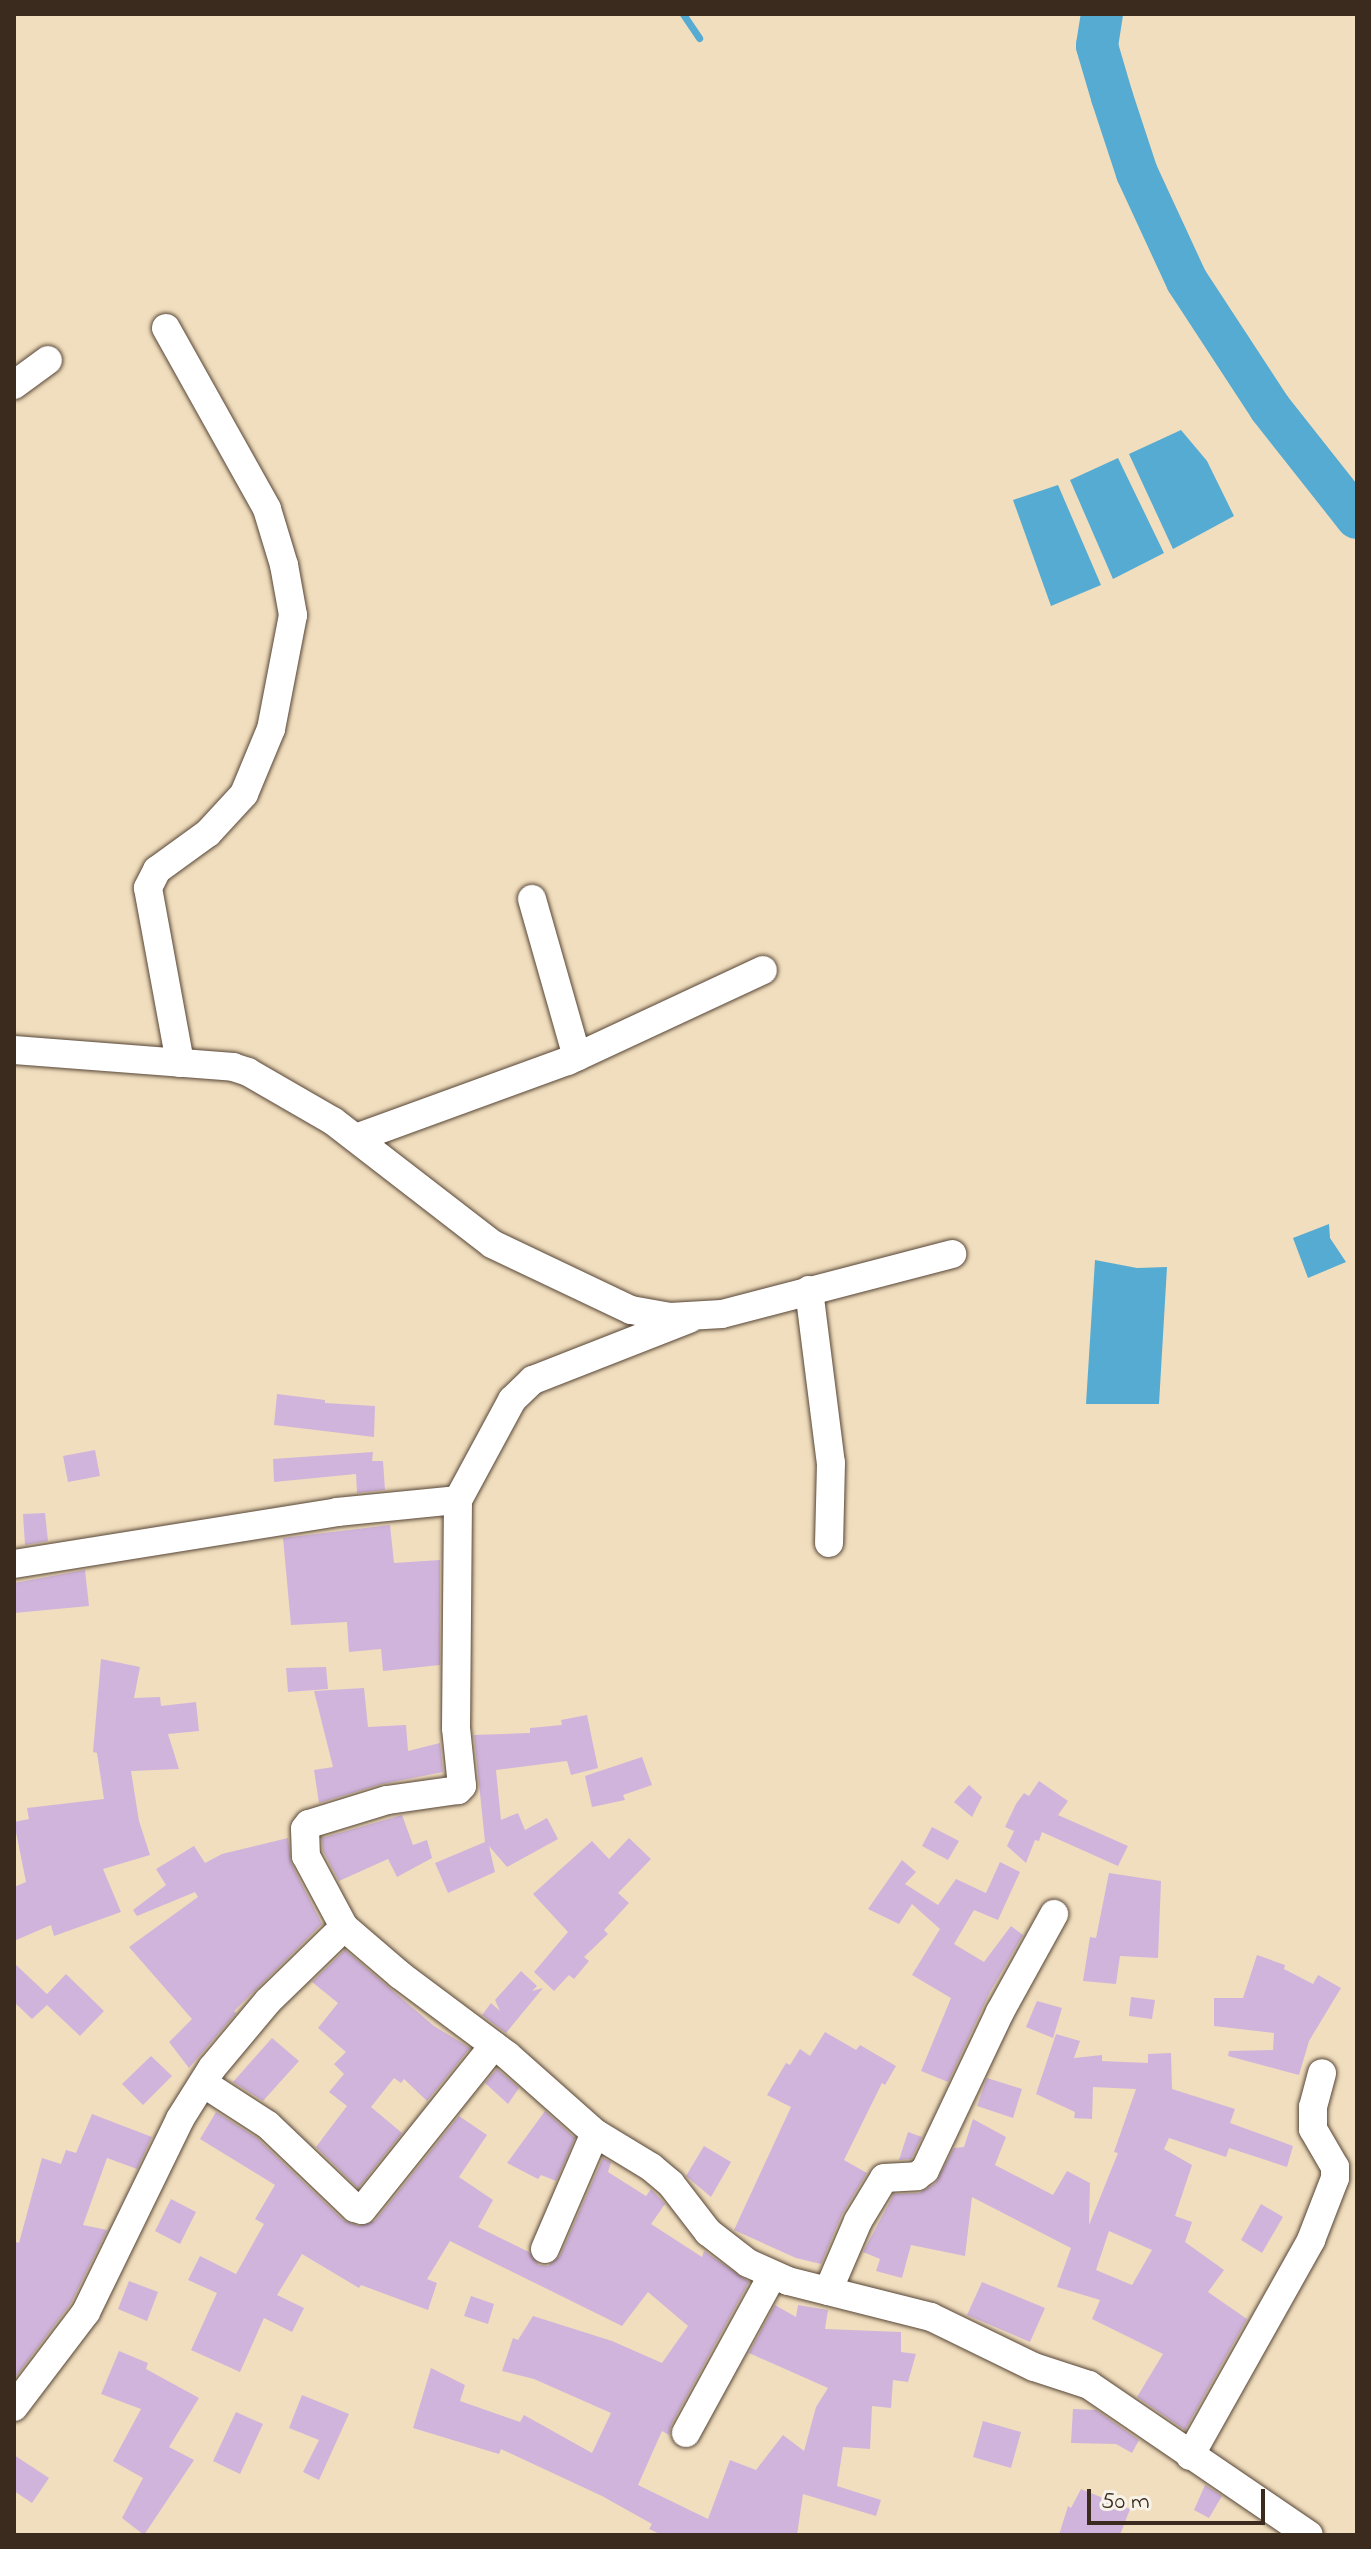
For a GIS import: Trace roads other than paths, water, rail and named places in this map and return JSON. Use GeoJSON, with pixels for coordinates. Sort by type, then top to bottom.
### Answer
{"type":"FeatureCollection","features":[{"type":"Feature","properties":{"kind":"street"},"geometry":{"type":"LineString","coordinates":[[166,328],[267,509],[284,565],[293,615],[271,729],[244,794],[208,833],[157,870],[148,888],[180,1063]]}},
{"type":"Feature","properties":{"kind":"street"},"geometry":{"type":"LineString","coordinates":[[14,385],[48,360]]}},
{"type":"Feature","properties":{"kind":"street"},"geometry":{"type":"LineString","coordinates":[[532,899],[577,1057]]}},
{"type":"Feature","properties":{"kind":"street"},"geometry":{"type":"LineString","coordinates":[[356,1138],[577,1057],[763,970]]}},
{"type":"Feature","properties":{"kind":"street"},"geometry":{"type":"LineString","coordinates":[[14,1050],[180,1063],[248,1072],[356,1138],[492,1244],[631,1310],[693,1317]]}},
{"type":"Feature","properties":{"kind":"street"},"geometry":{"type":"LineString","coordinates":[[952,1254],[762,1304],[693,1317],[533,1380],[512,1400],[458,1500],[456,1697],[462,1786],[458,1790],[387,1800],[309,1824],[303,1836],[306,1856],[344,1927],[400,1975],[494,2045],[595,2133],[651,2167],[671,2184],[708,2232],[748,2263],[772,2276],[931,2317],[1034,2367],[1089,2385],[1136,2413],[1190,2456],[1309,2535]]}},
{"type":"Feature","properties":{"kind":"street"},"geometry":{"type":"LineString","coordinates":[[809,1290],[831,1463],[829,1543]]}},
{"type":"Feature","properties":{"kind":"street"},"geometry":{"type":"LineString","coordinates":[[14,1564],[337,1512],[458,1500]]}},
{"type":"Feature","properties":{"kind":"street"},"geometry":{"type":"LineString","coordinates":[[828,2291],[858,2221],[884,2178],[917,2176],[925,2170],[1000,2012],[1054,1914]]}},
{"type":"Feature","properties":{"kind":"street"},"geometry":{"type":"LineString","coordinates":[[14,2407],[86,2312],[180,2119],[203,2083],[268,2001],[344,1927]]}},
{"type":"Feature","properties":{"kind":"street"},"geometry":{"type":"LineString","coordinates":[[203,2083],[268,2125],[355,2208],[362,2210],[494,2045]]}},
{"type":"Feature","properties":{"kind":"street"},"geometry":{"type":"LineString","coordinates":[[1190,2456],[1311,2240],[1335,2178],[1335,2167],[1313,2129],[1313,2107],[1322,2073]]}},
{"type":"Feature","properties":{"kind":"street"},"geometry":{"type":"LineString","coordinates":[[545,2249],[595,2133]]}},
{"type":"Feature","properties":{"kind":"street"},"geometry":{"type":"LineString","coordinates":[[686,2433],[772,2276]]}},
{"type":"Feature","properties":{"kind":"water"},"geometry":{"type":"Polygon","coordinates":[[[1181,430],[1207,461],[1234,516],[1173,549],[1129,454],[1181,430]]]}},
{"type":"Feature","properties":{"kind":"water"},"geometry":{"type":"Polygon","coordinates":[[[1118,458],[1164,553],[1113,579],[1070,480],[1118,458]]]}},
{"type":"Feature","properties":{"kind":"water"},"geometry":{"type":"Polygon","coordinates":[[[1058,485],[1101,585],[1051,606],[1013,500],[1058,485]]]}},
{"type":"Feature","properties":{"kind":"water"},"geometry":{"type":"Polygon","coordinates":[[[1329,1224],[1330,1238],[1346,1262],[1308,1278],[1293,1238],[1329,1224]]]}},
{"type":"Feature","properties":{"kind":"water"},"geometry":{"type":"Polygon","coordinates":[[[1095,1260],[1137,1268],[1167,1267],[1159,1404],[1086,1404],[1095,1260]]]}},
{"type":"Feature","properties":{"kind":"waterway"},"geometry":{"type":"LineString","coordinates":[[683,14],[699,38]]}},
{"type":"Feature","properties":{"kind":"waterway"},"geometry":{"type":"LineString","coordinates":[[1102,14],[1097,46],[1112,97],[1137,173],[1187,281],[1270,408],[1357,518]]}}]}
